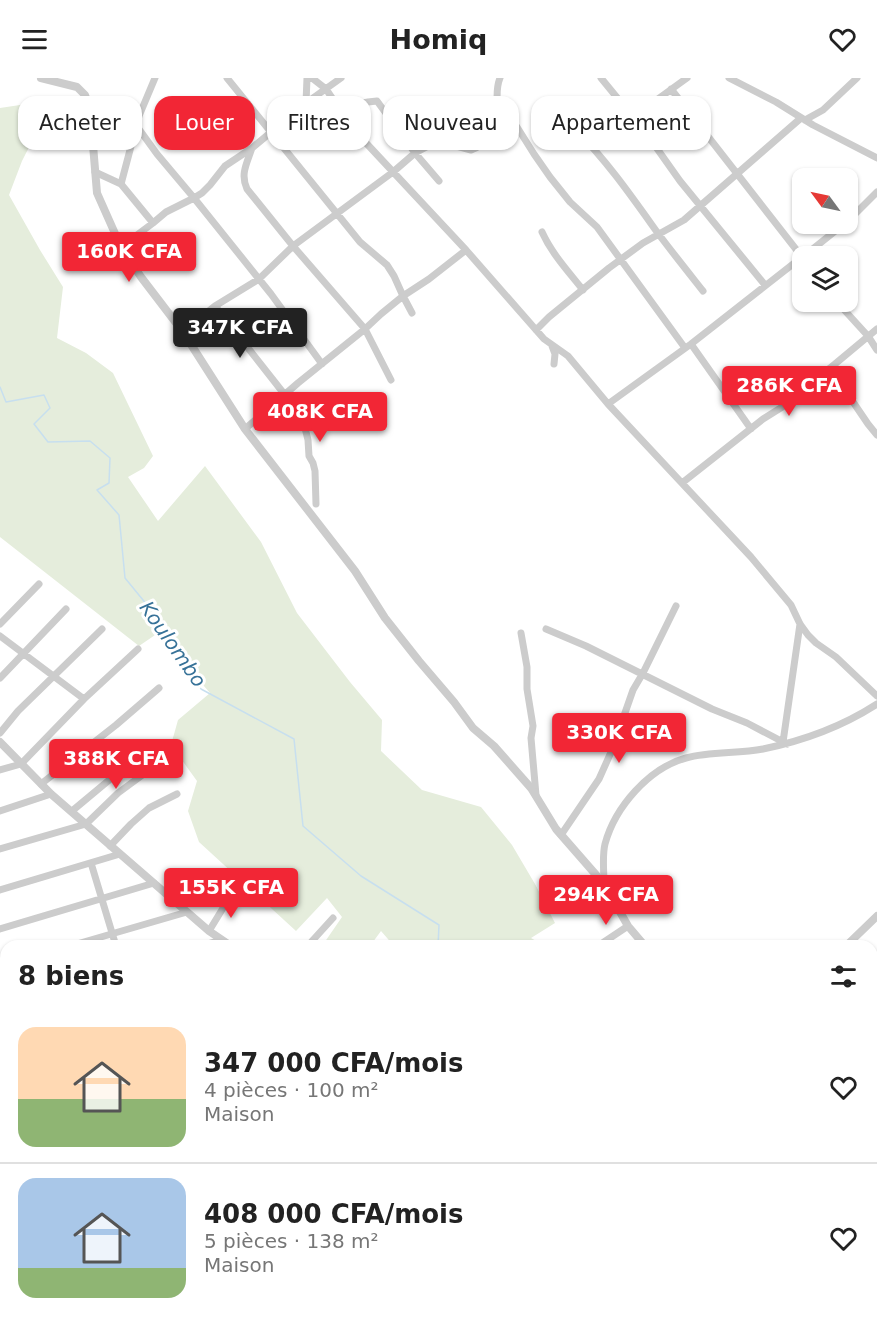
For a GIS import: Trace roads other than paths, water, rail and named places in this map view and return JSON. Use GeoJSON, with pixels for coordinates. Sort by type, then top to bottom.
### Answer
{"type":"FeatureCollection","features":[{"type":"Feature","properties":{"kind":"street"},"geometry":{"type":"LineString","coordinates":[[41,78],[77,87],[83,92],[89,105],[99,199],[121,247],[183,332],[245,429],[355,571],[385,618],[454,702],[472,729],[494,746],[531,788],[561,835],[604,884],[628,926],[640,940]]}},
{"type":"Feature","properties":{"kind":"street"},"geometry":{"type":"LineString","coordinates":[[142,108],[155,78]]}},
{"type":"Feature","properties":{"kind":"street"},"geometry":{"type":"LineString","coordinates":[[227,78],[267,128]]}},
{"type":"Feature","properties":{"kind":"street"},"geometry":{"type":"LineString","coordinates":[[306,96],[307,78]]}},
{"type":"Feature","properties":{"kind":"street"},"geometry":{"type":"LineString","coordinates":[[312,78],[326,88],[332,96]]}},
{"type":"Feature","properties":{"kind":"street"},"geometry":{"type":"LineString","coordinates":[[315,96],[341,78]]}},
{"type":"Feature","properties":{"kind":"street"},"geometry":{"type":"LineString","coordinates":[[496,96],[500,78]]}},
{"type":"Feature","properties":{"kind":"street"},"geometry":{"type":"LineString","coordinates":[[601,78],[615,96]]}},
{"type":"Feature","properties":{"kind":"street"},"geometry":{"type":"LineString","coordinates":[[662,96],[687,78]]}},
{"type":"Feature","properties":{"kind":"street"},"geometry":{"type":"LineString","coordinates":[[729,78],[877,158]]}},
{"type":"Feature","properties":{"kind":"street"},"geometry":{"type":"LineString","coordinates":[[536,330],[549,317],[643,243],[684,220],[700,204],[737,175],[753,158],[803,119],[823,111],[857,78]]}},
{"type":"Feature","properties":{"kind":"street"},"geometry":{"type":"LineString","coordinates":[[671,89],[794,246]]}},
{"type":"Feature","properties":{"kind":"street"},"geometry":{"type":"LineString","coordinates":[[371,102],[376,101],[439,181]]}},
{"type":"Feature","properties":{"kind":"street"},"geometry":{"type":"LineString","coordinates":[[519,129],[553,181],[570,202],[597,227],[620,261],[751,429]]}},
{"type":"Feature","properties":{"kind":"street"},"geometry":{"type":"LineString","coordinates":[[142,133],[259,279],[322,364]]}},
{"type":"Feature","properties":{"kind":"street"},"geometry":{"type":"LineString","coordinates":[[255,145],[267,135]]}},
{"type":"Feature","properties":{"kind":"street"},"geometry":{"type":"LineString","coordinates":[[371,148],[536,330],[552,346],[568,356],[608,404],[751,557],[792,605],[800,624],[808,635],[836,657],[877,696]]}},
{"type":"Feature","properties":{"kind":"street"},"geometry":{"type":"LineString","coordinates":[[121,184],[130,150]]}},
{"type":"Feature","properties":{"kind":"street"},"geometry":{"type":"LineString","coordinates":[[121,247],[166,212],[202,193],[225,166],[249,150]]}},
{"type":"Feature","properties":{"kind":"street"},"geometry":{"type":"LineString","coordinates":[[251,150],[243,174],[243,181],[293,246],[365,329],[392,380]]}},
{"type":"Feature","properties":{"kind":"street"},"geometry":{"type":"LineString","coordinates":[[285,150],[360,242],[387,265],[412,313]]}},
{"type":"Feature","properties":{"kind":"street"},"geometry":{"type":"LineString","coordinates":[[183,332],[215,306],[259,279],[293,246],[422,150]]}},
{"type":"Feature","properties":{"kind":"street"},"geometry":{"type":"LineString","coordinates":[[595,150],[704,291]]}},
{"type":"Feature","properties":{"kind":"street"},"geometry":{"type":"LineString","coordinates":[[658,150],[765,285]]}},
{"type":"Feature","properties":{"kind":"street"},"geometry":{"type":"LineString","coordinates":[[95,172],[121,184],[153,223]]}},
{"type":"Feature","properties":{"kind":"street"},"geometry":{"type":"LineString","coordinates":[[858,210],[877,192]]}},
{"type":"Feature","properties":{"kind":"street"},"geometry":{"type":"LineString","coordinates":[[542,232],[549,246],[583,290]]}},
{"type":"Feature","properties":{"kind":"street"},"geometry":{"type":"LineString","coordinates":[[817,246],[831,234]]}},
{"type":"Feature","properties":{"kind":"street"},"geometry":{"type":"LineString","coordinates":[[245,429],[403,296],[466,250]]}},
{"type":"Feature","properties":{"kind":"street"},"geometry":{"type":"LineString","coordinates":[[608,404],[688,346],[792,265]]}},
{"type":"Feature","properties":{"kind":"street"},"geometry":{"type":"LineString","coordinates":[[215,306],[285,395],[304,424],[309,456],[315,471],[316,504]]}},
{"type":"Feature","properties":{"kind":"street"},"geometry":{"type":"LineString","coordinates":[[846,312],[868,336],[877,350]]}},
{"type":"Feature","properties":{"kind":"street"},"geometry":{"type":"LineString","coordinates":[[682,483],[787,404],[877,329]]}},
{"type":"Feature","properties":{"kind":"street"},"geometry":{"type":"LineString","coordinates":[[552,346],[555,354],[554,364],[568,356]]}},
{"type":"Feature","properties":{"kind":"street"},"geometry":{"type":"LineString","coordinates":[[830,368],[877,435]]}},
{"type":"Feature","properties":{"kind":"street"},"geometry":{"type":"LineString","coordinates":[[0,624],[39,584]]}},
{"type":"Feature","properties":{"kind":"street"},"geometry":{"type":"LineString","coordinates":[[561,835],[599,779],[633,690],[676,606]]}},
{"type":"Feature","properties":{"kind":"street"},"geometry":{"type":"LineString","coordinates":[[0,678],[66,609]]}},
{"type":"Feature","properties":{"kind":"street"},"geometry":{"type":"LineString","coordinates":[[785,743],[800,624]]}},
{"type":"Feature","properties":{"kind":"street"},"geometry":{"type":"LineString","coordinates":[[0,733],[18,711],[102,629]]}},
{"type":"Feature","properties":{"kind":"street"},"geometry":{"type":"LineString","coordinates":[[546,629],[643,673],[785,743]]}},
{"type":"Feature","properties":{"kind":"street"},"geometry":{"type":"LineString","coordinates":[[521,633],[533,726],[531,738],[536,797]]}},
{"type":"Feature","properties":{"kind":"street"},"geometry":{"type":"LineString","coordinates":[[0,636],[84,699]]}},
{"type":"Feature","properties":{"kind":"street"},"geometry":{"type":"LineString","coordinates":[[0,770],[21,764],[84,699],[138,649]]}},
{"type":"Feature","properties":{"kind":"street"},"geometry":{"type":"LineString","coordinates":[[40,784],[116,725],[159,687]]}},
{"type":"Feature","properties":{"kind":"street"},"geometry":{"type":"LineString","coordinates":[[604,884],[604,846],[622,805],[649,778],[667,765],[707,754],[760,750],[785,743],[836,726],[877,704]]}},
{"type":"Feature","properties":{"kind":"street"},"geometry":{"type":"LineString","coordinates":[[0,742],[51,794],[221,940]]}},
{"type":"Feature","properties":{"kind":"street"},"geometry":{"type":"LineString","coordinates":[[72,812],[144,751]]}},
{"type":"Feature","properties":{"kind":"street"},"geometry":{"type":"LineString","coordinates":[[0,849],[86,824],[118,793],[164,759]]}},
{"type":"Feature","properties":{"kind":"street"},"geometry":{"type":"LineString","coordinates":[[0,811],[51,794]]}},
{"type":"Feature","properties":{"kind":"street"},"geometry":{"type":"LineString","coordinates":[[110,846],[149,808],[177,794]]}},
{"type":"Feature","properties":{"kind":"street"},"geometry":{"type":"LineString","coordinates":[[0,890],[120,854]]}},
{"type":"Feature","properties":{"kind":"street"},"geometry":{"type":"LineString","coordinates":[[91,863],[114,940]]}},
{"type":"Feature","properties":{"kind":"street"},"geometry":{"type":"LineString","coordinates":[[0,929],[154,883]]}},
{"type":"Feature","properties":{"kind":"street"},"geometry":{"type":"LineString","coordinates":[[209,931],[231,895]]}},
{"type":"Feature","properties":{"kind":"street"},"geometry":{"type":"LineString","coordinates":[[91,940],[187,912]]}},
{"type":"Feature","properties":{"kind":"street"},"geometry":{"type":"LineString","coordinates":[[852,940],[877,916]]}},
{"type":"Feature","properties":{"kind":"street"},"geometry":{"type":"LineString","coordinates":[[313,940],[333,918]]}},
{"type":"Feature","properties":{"kind":"street"},"geometry":{"type":"LineString","coordinates":[[607,940],[628,926]]}},
{"type":"Feature","properties":{"kind":"waterway","name":"Koulombo"},"geometry":{"type":"LineString","coordinates":[[0,387],[6,402],[44,395],[50,408],[34,424],[48,442],[90,441],[110,458],[109,483],[97,490],[119,515],[125,578],[170,633],[201,689],[294,739],[303,826],[361,876],[439,925],[438,940]]}}]}
